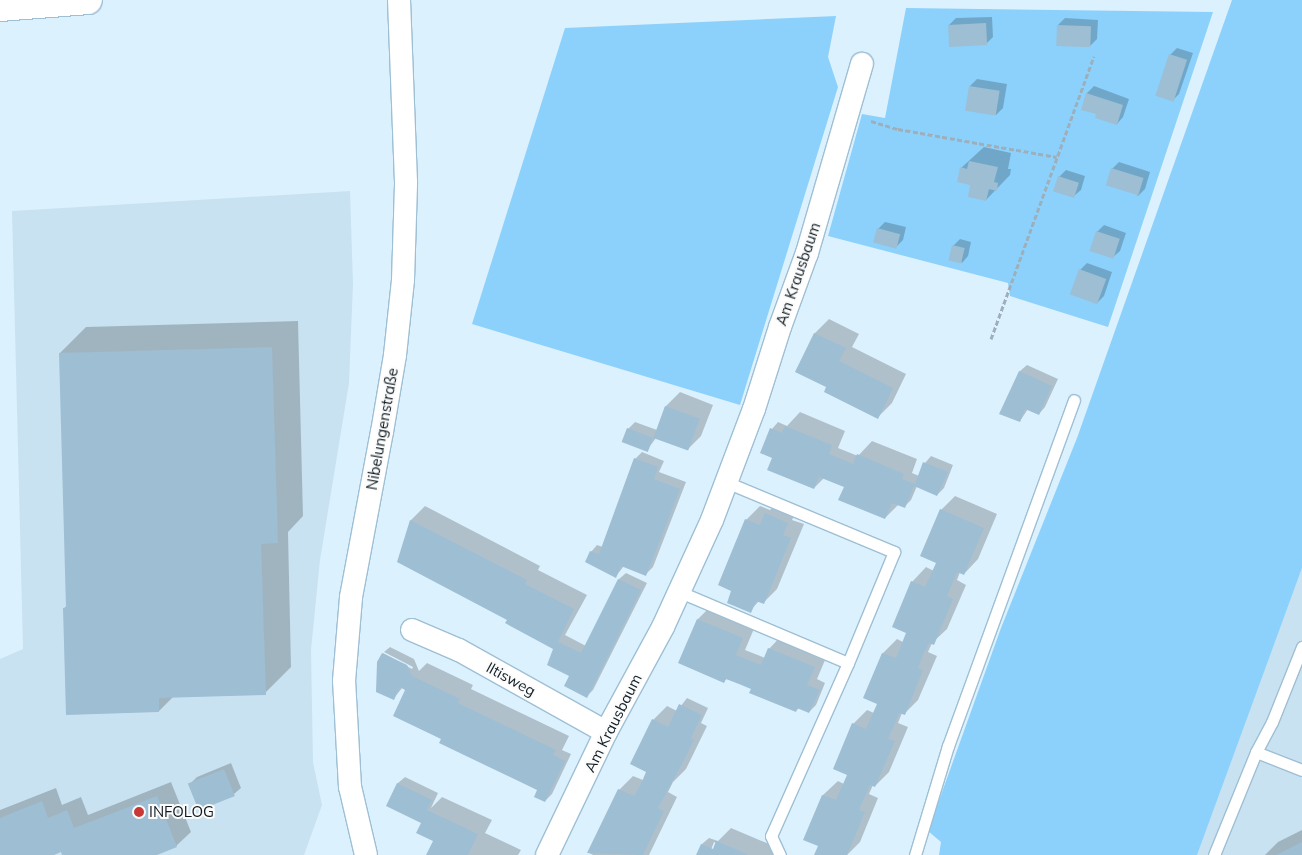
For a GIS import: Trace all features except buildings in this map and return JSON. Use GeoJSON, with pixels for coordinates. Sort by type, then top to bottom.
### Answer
{"type":"FeatureCollection","features":[{"type":"Feature","properties":{"kind":"highway"},"geometry":{"type":"LineString","coordinates":[[0,7],[88,0]]}},
{"type":"Feature","properties":{"kind":"street","name":"Nibelungenstraße"},"geometry":{"type":"LineString","coordinates":[[366,855],[350,787],[344,681],[351,597],[395,355],[403,280],[406,182],[399,0]]}},
{"type":"Feature","properties":{"kind":"street","name":"Am Krausbaum"},"geometry":{"type":"LineString","coordinates":[[547,855],[606,732],[680,592],[726,482],[754,409],[780,327],[808,253],[862,64]]}},
{"type":"Feature","properties":{"kind":"street","name":"Iltisweg"},"geometry":{"type":"LineString","coordinates":[[412,630],[459,650],[606,732]]}},
{"type":"Feature","properties":{"kind":"lane"},"geometry":{"type":"LineString","coordinates":[[915,855],[948,746],[1074,400]]}},
{"type":"Feature","properties":{"kind":"lane"},"geometry":{"type":"LineString","coordinates":[[726,482],[894,552],[848,663],[771,836],[780,855]]}},
{"type":"Feature","properties":{"kind":"lane"},"geometry":{"type":"LineString","coordinates":[[680,592],[848,663]]}},
{"type":"Feature","properties":{"kind":"lane"},"geometry":{"type":"LineString","coordinates":[[1214,855],[1256,752],[1272,722],[1302,647]]}},
{"type":"Feature","properties":{"kind":"lane"},"geometry":{"type":"LineString","coordinates":[[1256,752],[1302,770]]}},
{"type":"Feature","properties":{"kind":"path"},"geometry":{"type":"LineString","coordinates":[[991,339],[1094,56]]}},
{"type":"Feature","properties":{"kind":"path"},"geometry":{"type":"LineString","coordinates":[[847,115],[898,129],[1057,157]]}},
{"type":"Feature","properties":{"kind":"shaded area"},"geometry":{"type":"Polygon","coordinates":[[[1232,0],[1302,0],[1302,568],[1197,855],[939,855],[941,842],[928,831],[1001,628],[1077,438],[1232,0]]]}},
{"type":"Feature","properties":{"kind":"shaded area"},"geometry":{"type":"Polygon","coordinates":[[[906,8],[1213,12],[1108,327],[1010,296],[1008,283],[828,236],[862,114],[885,118],[906,8]]]}},
{"type":"Feature","properties":{"kind":"shaded area"},"geometry":{"type":"Polygon","coordinates":[[[836,16],[828,57],[838,87],[740,405],[472,324],[565,28],[836,16]]]}},
{"type":"Feature","properties":{"kind":"shaded area"},"geometry":{"type":"Polygon","coordinates":[[[350,191],[353,284],[349,383],[320,560],[311,650],[313,762],[322,805],[304,855],[0,855],[0,659],[23,649],[12,211],[350,191]]]}},
{"type":"Feature","properties":{"kind":"shaded area"},"geometry":{"type":"Polygon","coordinates":[[[1302,568],[1302,855],[1197,855],[1204,832],[1302,568]]]}},
{"type":"Feature","properties":{"kind":"place","name":"INFOLOG"},"geometry":{"type":"Point","coordinates":[139,812]}}]}
